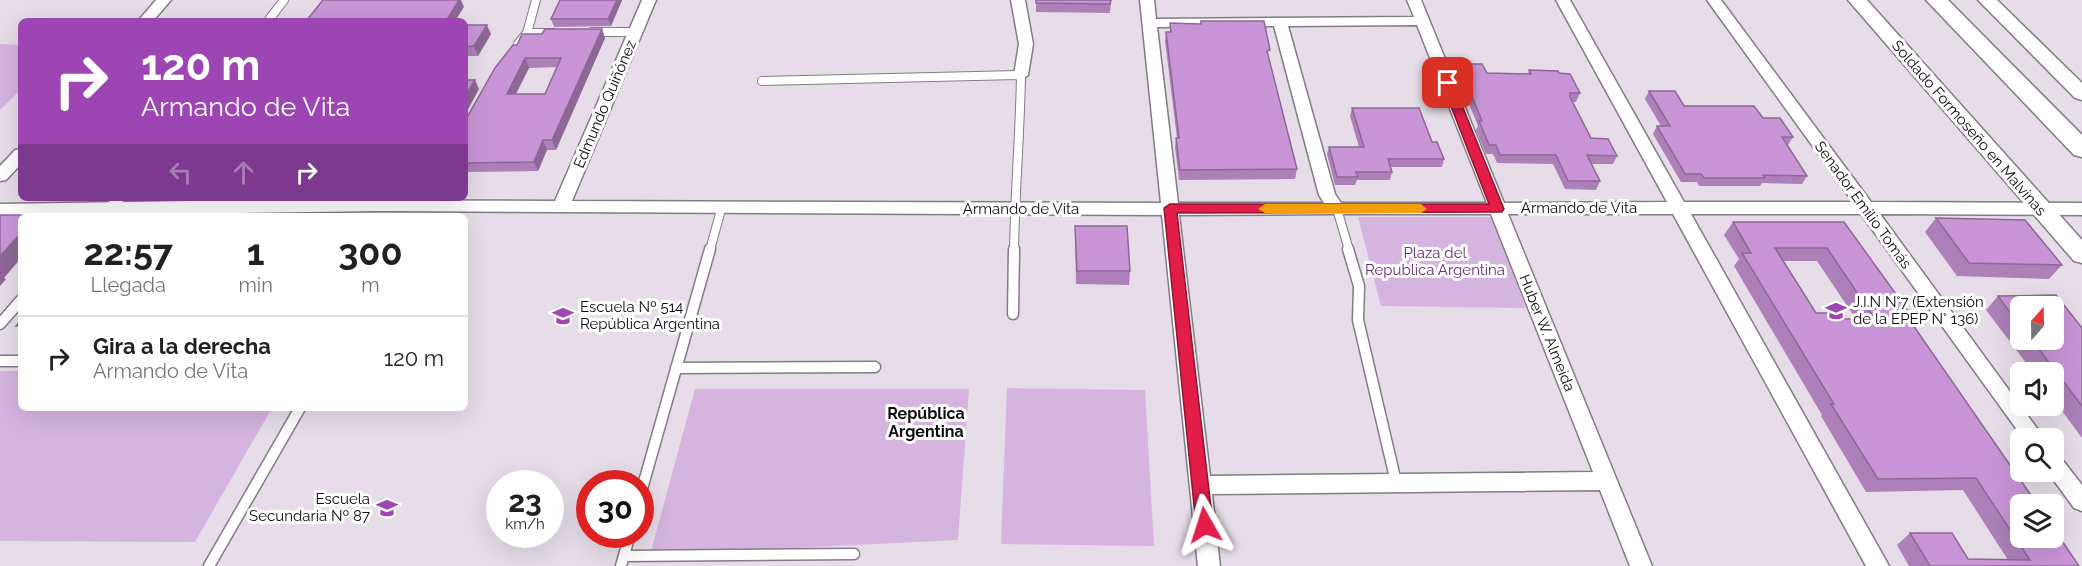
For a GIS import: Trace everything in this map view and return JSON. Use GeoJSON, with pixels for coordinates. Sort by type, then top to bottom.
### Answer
{"type":"FeatureCollection","features":[{"type":"Feature","properties":{"kind":"main road","name":"Soldado Formoseño en Malvinas"},"geometry":{"type":"LineString","coordinates":[[1857,0],[2082,255]]}},
{"type":"Feature","properties":{"kind":"main road"},"geometry":{"type":"LineString","coordinates":[[1936,0],[2082,149]]}},
{"type":"Feature","properties":{"kind":"main road"},"geometry":{"type":"LineString","coordinates":[[1987,0],[2082,94]]}},
{"type":"Feature","properties":{"kind":"street"},"geometry":{"type":"LineString","coordinates":[[148,18],[164,0]]}},
{"type":"Feature","properties":{"kind":"street","name":"Edmundo Quiñónez"},"geometry":{"type":"LineString","coordinates":[[561,207],[649,0]]}},
{"type":"Feature","properties":{"kind":"street"},"geometry":{"type":"LineString","coordinates":[[1018,0],[1026,44],[1021,75]]}},
{"type":"Feature","properties":{"kind":"street"},"geometry":{"type":"LineString","coordinates":[[1147,0],[1209,566]]}},
{"type":"Feature","properties":{"kind":"street","name":"Huber W. Almeida"},"geometry":{"type":"LineString","coordinates":[[1414,0],[1641,566]]}},
{"type":"Feature","properties":{"kind":"street"},"geometry":{"type":"LineString","coordinates":[[1563,0],[1878,566]]}},
{"type":"Feature","properties":{"kind":"street","name":"Senador Emilio Tomás"},"geometry":{"type":"LineString","coordinates":[[1714,0],[2027,428]]}},
{"type":"Feature","properties":{"kind":"street"},"geometry":{"type":"LineString","coordinates":[[1150,23],[1423,21]]}},
{"type":"Feature","properties":{"kind":"street"},"geometry":{"type":"LineString","coordinates":[[1280,22],[1327,195],[1337,209]]}},
{"type":"Feature","properties":{"kind":"street"},"geometry":{"type":"LineString","coordinates":[[0,176],[18,157]]}},
{"type":"Feature","properties":{"kind":"street","name":"Armando de Vita"},"geometry":{"type":"LineString","coordinates":[[0,210],[108,207],[155,211],[368,212],[424,202],[561,207],[1014,209],[2082,209]]}},
{"type":"Feature","properties":{"kind":"street"},"geometry":{"type":"LineString","coordinates":[[2064,478],[2082,502]]}},
{"type":"Feature","properties":{"kind":"street"},"geometry":{"type":"LineString","coordinates":[[1201,485],[1607,481]]}},
{"type":"Feature","properties":{"kind":"lane"},"geometry":{"type":"LineString","coordinates":[[270,18],[284,0]]}},
{"type":"Feature","properties":{"kind":"lane"},"geometry":{"type":"LineString","coordinates":[[513,49],[526,33],[536,0]]}},
{"type":"Feature","properties":{"kind":"lane"},"geometry":{"type":"LineString","coordinates":[[581,33],[636,32]]}},
{"type":"Feature","properties":{"kind":"lane"},"geometry":{"type":"LineString","coordinates":[[526,33],[559,33]]}},
{"type":"Feature","properties":{"kind":"lane"},"geometry":{"type":"LineString","coordinates":[[762,81],[1021,75],[1019,154],[1015,171],[1013,314]]}},
{"type":"Feature","properties":{"kind":"lane"},"geometry":{"type":"LineString","coordinates":[[647,470],[722,206]]}},
{"type":"Feature","properties":{"kind":"lane"},"geometry":{"type":"LineString","coordinates":[[1337,209],[1359,286],[1358,320],[1396,482]]}},
{"type":"Feature","properties":{"kind":"lane"},"geometry":{"type":"LineString","coordinates":[[0,324],[18,303]]}},
{"type":"Feature","properties":{"kind":"lane"},"geometry":{"type":"LineString","coordinates":[[0,361],[18,361]]}},
{"type":"Feature","properties":{"kind":"lane"},"geometry":{"type":"LineString","coordinates":[[676,368],[875,367]]}},
{"type":"Feature","properties":{"kind":"lane"},"geometry":{"type":"LineString","coordinates":[[209,566],[298,411]]}},
{"type":"Feature","properties":{"kind":"lane"},"geometry":{"type":"LineString","coordinates":[[623,561],[854,554]]}},
{"type":"Feature","properties":{"kind":"green space"},"geometry":{"type":"Polygon","coordinates":[[[0,44],[18,45],[18,92],[0,110],[0,44]]]}},
{"type":"Feature","properties":{"kind":"green space","name":"Plaza del Republica Argentina"},"geometry":{"type":"Polygon","coordinates":[[[1358,217],[1492,217],[1526,308],[1381,306],[1358,217]]]}},
{"type":"Feature","properties":{"kind":"green space"},"geometry":{"type":"Polygon","coordinates":[[[0,371],[18,371],[18,411],[270,411],[195,542],[0,541],[0,371]]]}},
{"type":"Feature","properties":{"kind":"green space"},"geometry":{"type":"Polygon","coordinates":[[[1007,388],[1145,390],[1154,546],[1001,544],[1007,388]]]}},
{"type":"Feature","properties":{"kind":"green space"},"geometry":{"type":"Polygon","coordinates":[[[695,389],[969,389],[958,540],[650,555],[652,548],[654,548],[654,540],[695,389]]]}},
{"type":"Feature","properties":{"kind":"building"},"geometry":{"type":"Polygon","coordinates":[[[323,0],[459,0],[448,18],[308,18],[323,0]]]}},
{"type":"Feature","properties":{"kind":"building"},"geometry":{"type":"Polygon","coordinates":[[[560,0],[617,0],[608,19],[551,19],[560,0]]]}},
{"type":"Feature","properties":{"kind":"building"},"geometry":{"type":"Polygon","coordinates":[[[1036,0],[1111,0],[1110,4],[1036,3],[1036,0]]]}},
{"type":"Feature","properties":{"kind":"building"},"geometry":{"type":"Polygon","coordinates":[[[1201,21],[1264,21],[1270,50],[1267,51],[1297,169],[1180,170],[1176,138],[1179,138],[1166,32],[1171,32],[1170,23],[1201,24],[1201,21]]]}},
{"type":"Feature","properties":{"kind":"building"},"geometry":{"type":"Polygon","coordinates":[[[468,25],[487,25],[474,46],[468,47],[468,25]]]}},
{"type":"Feature","properties":{"kind":"building"},"geometry":{"type":"Polygon","coordinates":[[[545,29],[602,29],[552,140],[543,140],[534,162],[468,163],[468,116],[495,68],[513,45],[517,45],[522,34],[542,34],[545,29]],[[525,58],[507,94],[545,94],[561,58],[525,58]]]}},
{"type":"Feature","properties":{"kind":"building"},"geometry":{"type":"Polygon","coordinates":[[[1459,64],[1482,64],[1487,73],[1531,74],[1529,70],[1558,71],[1570,74],[1580,93],[1570,93],[1570,97],[1591,138],[1608,139],[1617,156],[1587,155],[1600,181],[1568,181],[1556,155],[1500,155],[1496,145],[1489,145],[1459,64]]]}},
{"type":"Feature","properties":{"kind":"building"},"geometry":{"type":"Polygon","coordinates":[[[468,80],[475,80],[468,92],[468,80]]]}},
{"type":"Feature","properties":{"kind":"building"},"geometry":{"type":"Polygon","coordinates":[[[1649,91],[1675,91],[1684,106],[1754,106],[1763,118],[1780,118],[1793,137],[1782,137],[1807,176],[1763,175],[1765,178],[1704,178],[1701,174],[1685,174],[1657,126],[1670,126],[1649,91]]]}},
{"type":"Feature","properties":{"kind":"building"},"geometry":{"type":"Polygon","coordinates":[[[1352,108],[1419,108],[1432,142],[1437,142],[1444,159],[1388,159],[1392,172],[1356,172],[1358,177],[1337,177],[1329,147],[1364,147],[1352,108]]]}},
{"type":"Feature","properties":{"kind":"building"},"geometry":{"type":"Polygon","coordinates":[[[0,215],[18,215],[18,236],[0,256],[0,215]]]}},
{"type":"Feature","properties":{"kind":"building"},"geometry":{"type":"Polygon","coordinates":[[[1936,218],[2025,220],[2062,265],[1969,263],[1936,218]]]}},
{"type":"Feature","properties":{"kind":"building"},"geometry":{"type":"Polygon","coordinates":[[[1733,222],[1844,222],[1911,315],[1906,315],[2010,465],[2010,482],[2022,482],[2030,494],[2010,494],[2010,530],[1976,478],[1878,479],[1742,253],[1751,253],[1733,222]],[[1775,248],[1816,313],[1831,313],[1835,319],[1875,319],[1827,248],[1775,248]]]}},
{"type":"Feature","properties":{"kind":"building"},"geometry":{"type":"Polygon","coordinates":[[[1075,226],[1127,226],[1130,271],[1077,271],[1075,226]]]}},
{"type":"Feature","properties":{"kind":"building"},"geometry":{"type":"Polygon","coordinates":[[[2056,295],[2057,296],[2010,296],[2010,312],[1998,296],[2056,295]]]}},
{"type":"Feature","properties":{"kind":"building"},"geometry":{"type":"Polygon","coordinates":[[[2064,305],[2082,328],[2082,406],[2064,382],[2064,362],[2049,362],[2039,350],[2064,350],[2064,305]]]}},
{"type":"Feature","properties":{"kind":"building"},"geometry":{"type":"Polygon","coordinates":[[[1910,533],[1952,533],[1968,559],[2030,560],[2022,548],[2064,548],[2064,544],[2079,566],[1930,566],[1910,533]]]}},
{"type":"Feature","properties":{"kind":"slow traffic"},"geometry":{"type":"LineString","coordinates":[[1265,209],[1421,209]]}},
{"type":"Feature","properties":{"kind":"place","name":"J.I.N N°7 (Extensión de la EPEP N° 136)"},"geometry":{"type":"Point","coordinates":[1836,311]}},
{"type":"Feature","properties":{"kind":"place","name":"Escuela Nº 514 República Argentina"},"geometry":{"type":"Point","coordinates":[563,316]}},
{"type":"Feature","properties":{"kind":"place","name":"Escuela Secundaria Nº 87"},"geometry":{"type":"Point","coordinates":[387,508]}},
{"type":"Feature","properties":{"kind":"district","name":"República Argentina"},"geometry":{"type":"Point","coordinates":[926,422]}},
{"type":"Feature","properties":{"kind":"route"},"geometry":{"type":"LineString","coordinates":[[1205,525],[1170,208],[1497,209],[1448,83]]}}]}
